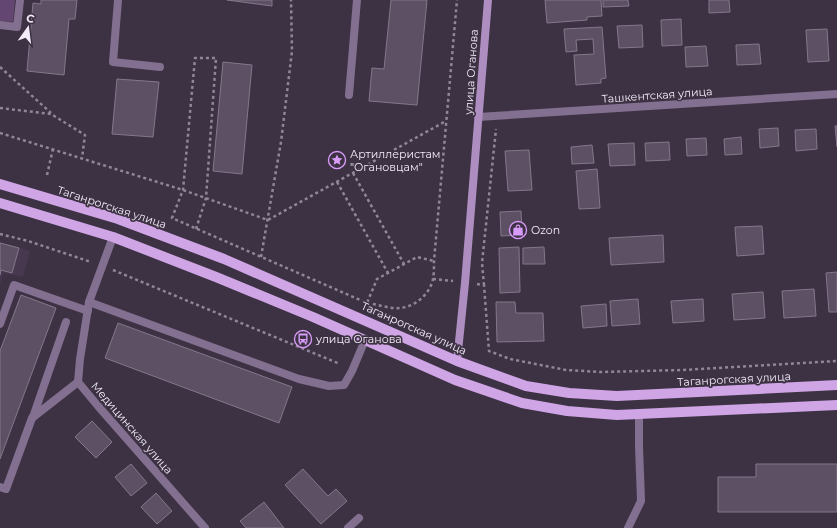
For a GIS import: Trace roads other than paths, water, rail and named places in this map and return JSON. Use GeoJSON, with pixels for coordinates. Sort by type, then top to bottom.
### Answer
{"type":"FeatureCollection","features":[{"type":"Feature","properties":{"kind":"main road","name":"улица Оганова"},"geometry":{"type":"LineString","coordinates":[[457,361],[465,283],[488,0]]}},
{"type":"Feature","properties":{"kind":"main road","name":"Таганрогская улица"},"geometry":{"type":"LineString","coordinates":[[0,184],[118,220],[224,259],[457,361],[526,386],[569,393],[617,396],[837,385]]}},
{"type":"Feature","properties":{"kind":"main road"},"geometry":{"type":"LineString","coordinates":[[0,203],[113,237],[313,317],[455,380],[522,403],[567,411],[617,414],[837,405]]}},
{"type":"Feature","properties":{"kind":"main road"},"geometry":{"type":"LineString","coordinates":[[113,237],[118,220]]}},
{"type":"Feature","properties":{"kind":"main road"},"geometry":{"type":"LineString","coordinates":[[455,380],[457,361]]}},
{"type":"Feature","properties":{"kind":"street"},"geometry":{"type":"LineString","coordinates":[[0,25],[17,27],[20,0]]}},
{"type":"Feature","properties":{"kind":"street"},"geometry":{"type":"LineString","coordinates":[[118,0],[113,62],[160,67]]}},
{"type":"Feature","properties":{"kind":"street"},"geometry":{"type":"LineString","coordinates":[[349,95],[357,0]]}},
{"type":"Feature","properties":{"kind":"street","name":"Ташкентская улица"},"geometry":{"type":"LineString","coordinates":[[478,117],[837,94]]}},
{"type":"Feature","properties":{"kind":"street","name":"Медицинская улица"},"geometry":{"type":"LineString","coordinates":[[113,237],[89,302],[78,382],[205,528]]}},
{"type":"Feature","properties":{"kind":"street"},"geometry":{"type":"LineString","coordinates":[[0,324],[14,285],[88,311]]}},
{"type":"Feature","properties":{"kind":"street"},"geometry":{"type":"LineString","coordinates":[[89,302],[299,379],[329,386],[344,385],[352,371],[365,340]]}},
{"type":"Feature","properties":{"kind":"street"},"geometry":{"type":"LineString","coordinates":[[0,487],[6,490],[66,322]]}},
{"type":"Feature","properties":{"kind":"street"},"geometry":{"type":"LineString","coordinates":[[32,418],[78,382]]}},
{"type":"Feature","properties":{"kind":"street"},"geometry":{"type":"LineString","coordinates":[[628,528],[641,501],[639,446],[640,414]]}},
{"type":"Feature","properties":{"kind":"street"},"geometry":{"type":"LineString","coordinates":[[348,528],[359,518]]}},
{"type":"Feature","properties":{"kind":"place","name":"Артиллеристам \"Огановцам\""},"geometry":{"type":"Point","coordinates":[337,160]}},
{"type":"Feature","properties":{"kind":"place","name":"Ozon"},"geometry":{"type":"Point","coordinates":[518,230]}},
{"type":"Feature","properties":{"kind":"place","name":"улица Оганова"},"geometry":{"type":"Point","coordinates":[303,339]}}]}
